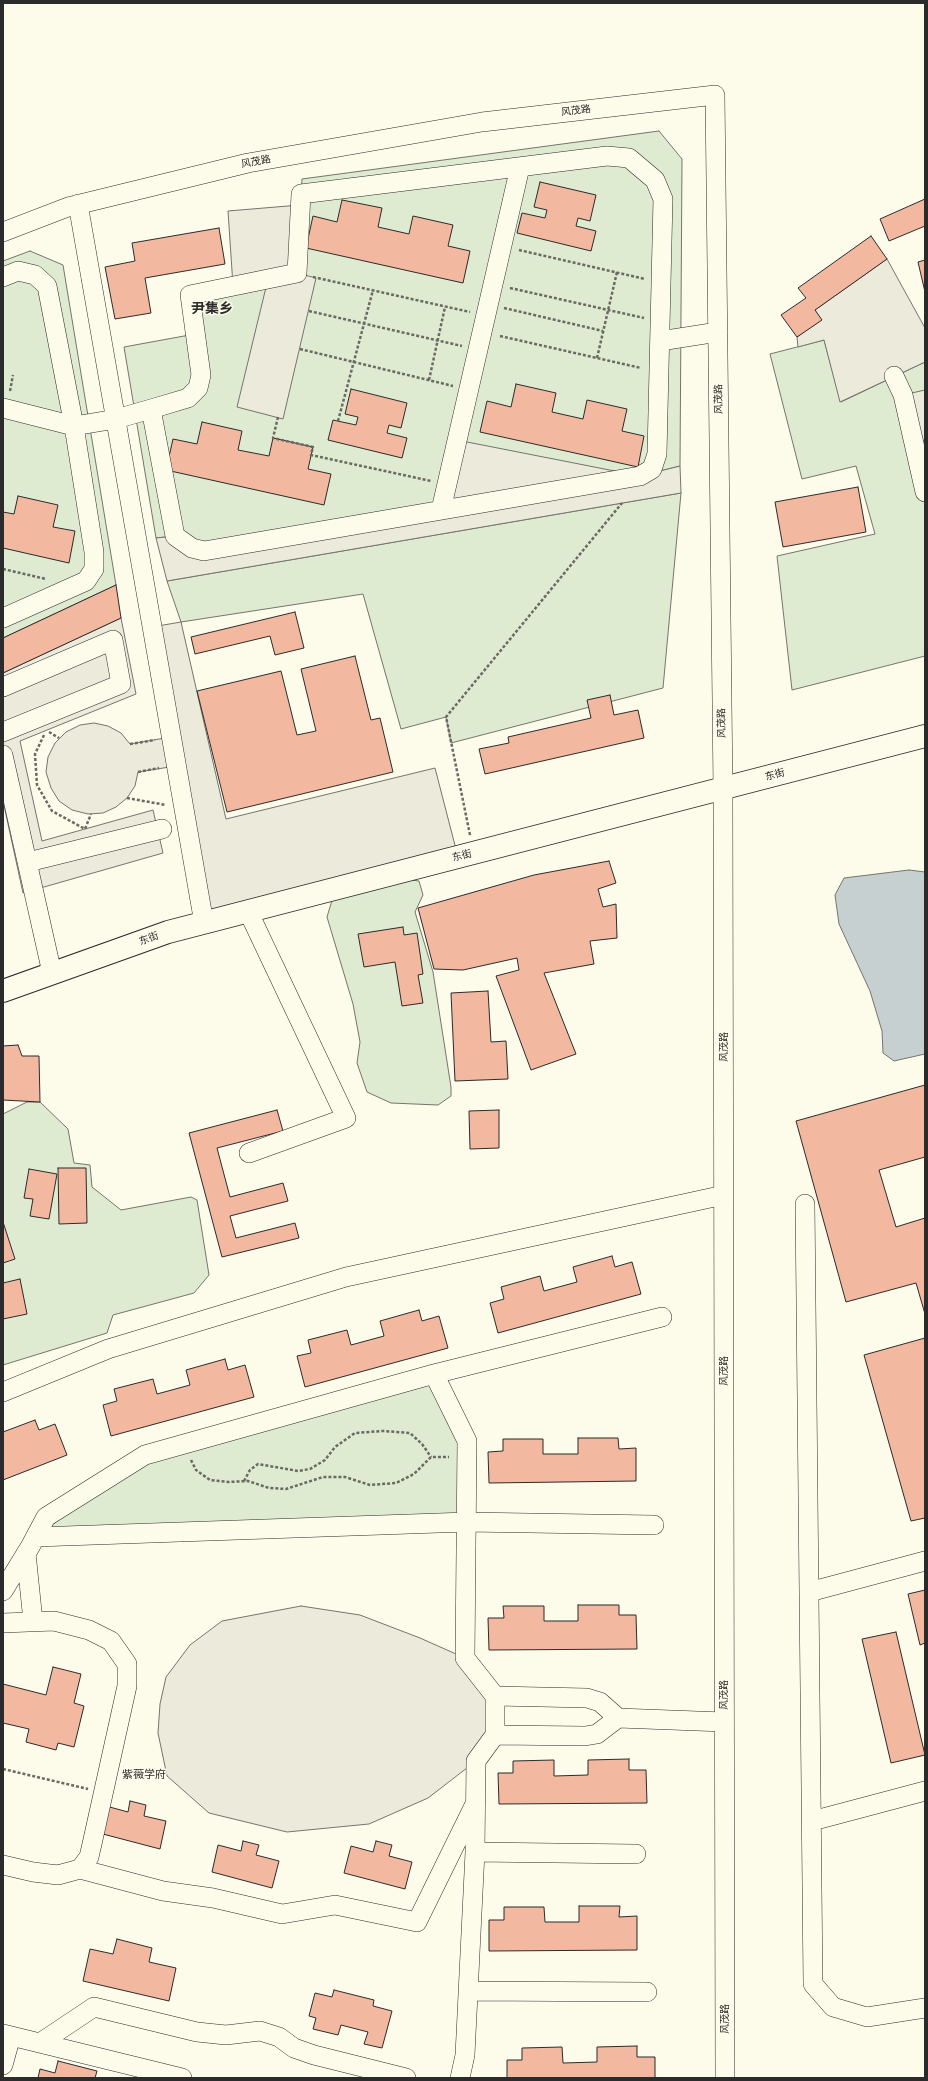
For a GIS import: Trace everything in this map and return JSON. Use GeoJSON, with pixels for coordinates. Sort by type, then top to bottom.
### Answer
{"type":"FeatureCollection","features":[{"type":"Feature","properties":{"kind":"main road","name":"东街"},"geometry":{"type":"LineString","coordinates":[[3,990],[168,932],[925,736]]}},
{"type":"Feature","properties":{"kind":"street","name":"风茂路"},"geometry":{"type":"LineString","coordinates":[[3,232],[78,204],[248,163],[474,123],[715,95],[723,788],[725,2078]]}},
{"type":"Feature","properties":{"kind":"street"},"geometry":{"type":"LineString","coordinates":[[3,408],[74,426],[116,419],[188,398],[198,388],[201,375],[190,295],[297,273],[301,194],[606,156],[629,158],[655,180],[663,199],[657,454],[652,469],[640,476],[204,551],[192,548],[175,536],[151,409]]}},
{"type":"Feature","properties":{"kind":"street"},"geometry":{"type":"LineString","coordinates":[[441,510],[520,167]]}},
{"type":"Feature","properties":{"kind":"street"},"geometry":{"type":"LineString","coordinates":[[78,204],[204,923]]}},
{"type":"Feature","properties":{"kind":"street"},"geometry":{"type":"LineString","coordinates":[[3,276],[18,271],[36,274],[47,286],[74,426],[94,552],[94,569],[86,581],[3,618]]}},
{"type":"Feature","properties":{"kind":"street"},"geometry":{"type":"LineString","coordinates":[[660,341],[718,332]]}},
{"type":"Feature","properties":{"kind":"street"},"geometry":{"type":"LineString","coordinates":[[894,376],[903,395],[925,492]]}},
{"type":"Feature","properties":{"kind":"street"},"geometry":{"type":"LineString","coordinates":[[3,687],[113,640],[121,684],[3,732]]}},
{"type":"Feature","properties":{"kind":"street"},"geometry":{"type":"LineString","coordinates":[[3,755],[52,973]]}},
{"type":"Feature","properties":{"kind":"street"},"geometry":{"type":"LineString","coordinates":[[28,862],[162,829]]}},
{"type":"Feature","properties":{"kind":"street"},"geometry":{"type":"LineString","coordinates":[[248,911],[346,1118],[249,1153]]}},
{"type":"Feature","properties":{"kind":"street"},"geometry":{"type":"LineString","coordinates":[[3,1392],[108,1349],[346,1277],[724,1195]]}},
{"type":"Feature","properties":{"kind":"street"},"geometry":{"type":"LineString","coordinates":[[805,1204],[813,1984],[833,2006],[867,2017],[925,2008]]}},
{"type":"Feature","properties":{"kind":"street"},"geometry":{"type":"LineString","coordinates":[[3,1590],[36,1537],[46,1517],[145,1455],[434,1374],[662,1317]]}},
{"type":"Feature","properties":{"kind":"street"},"geometry":{"type":"LineString","coordinates":[[434,1374],[467,1441],[465,1658],[495,1696],[494,1735],[476,1761],[475,1852],[465,2055],[460,2078]]}},
{"type":"Feature","properties":{"kind":"street"},"geometry":{"type":"LineString","coordinates":[[36,1537],[467,1522],[654,1525]]}},
{"type":"Feature","properties":{"kind":"street"},"geometry":{"type":"LineString","coordinates":[[26,1553],[33,1621]]}},
{"type":"Feature","properties":{"kind":"street"},"geometry":{"type":"LineString","coordinates":[[809,1592],[925,1561]]}},
{"type":"Feature","properties":{"kind":"street"},"geometry":{"type":"LineString","coordinates":[[3,1623],[54,1621],[89,1630],[111,1641],[127,1664],[127,1686],[104,1792],[89,1857],[80,1869]]}},
{"type":"Feature","properties":{"kind":"street"},"geometry":{"type":"LineString","coordinates":[[495,1696],[587,1698],[600,1702],[618,1718]]}},
{"type":"Feature","properties":{"kind":"street"},"geometry":{"type":"LineString","coordinates":[[494,1735],[585,1736],[597,1734],[618,1718],[724,1722]]}},
{"type":"Feature","properties":{"kind":"street"},"geometry":{"type":"LineString","coordinates":[[812,1821],[925,1791]]}},
{"type":"Feature","properties":{"kind":"street"},"geometry":{"type":"LineString","coordinates":[[3,1865],[33,1872],[58,1875],[80,1869],[163,1891],[213,1898],[282,1914],[335,1905],[417,1922],[476,1802]]}},
{"type":"Feature","properties":{"kind":"street"},"geometry":{"type":"LineString","coordinates":[[475,1852],[636,1854]]}},
{"type":"Feature","properties":{"kind":"street"},"geometry":{"type":"LineString","coordinates":[[468,1990],[647,1992]]}},
{"type":"Feature","properties":{"kind":"street"},"geometry":{"type":"LineString","coordinates":[[40,2043],[94,2007],[197,2032],[226,2035],[260,2031],[279,2037],[294,2048],[314,2056],[406,2078]]}},
{"type":"Feature","properties":{"kind":"street"},"geometry":{"type":"LineString","coordinates":[[3,2065],[7,2035],[182,2078]]}},
{"type":"Feature","properties":{"kind":"path"},"geometry":{"type":"LineString","coordinates":[[502,246],[661,282]]}},
{"type":"Feature","properties":{"kind":"path"},"geometry":{"type":"LineString","coordinates":[[597,358],[617,272]]}},
{"type":"Feature","properties":{"kind":"path"},"geometry":{"type":"LineString","coordinates":[[297,273],[445,307],[484,326],[597,358],[659,372]]}},
{"type":"Feature","properties":{"kind":"path"},"geometry":{"type":"LineString","coordinates":[[493,284],[660,321]]}},
{"type":"Feature","properties":{"kind":"path"},"geometry":{"type":"LineString","coordinates":[[338,421],[373,290]]}},
{"type":"Feature","properties":{"kind":"path"},"geometry":{"type":"LineString","coordinates":[[429,380],[445,307]]}},
{"type":"Feature","properties":{"kind":"path"},"geometry":{"type":"LineString","coordinates":[[309,311],[438,340],[484,326],[603,331]]}},
{"type":"Feature","properties":{"kind":"path"},"geometry":{"type":"LineString","coordinates":[[300,349],[469,390]]}},
{"type":"Feature","properties":{"kind":"path"},"geometry":{"type":"LineString","coordinates":[[278,417],[273,438],[313,447],[311,455],[447,485]]}},
{"type":"Feature","properties":{"kind":"path"},"geometry":{"type":"LineString","coordinates":[[474,853],[446,717],[622,503]]}},
{"type":"Feature","properties":{"kind":"path"},"geometry":{"type":"LineString","coordinates":[[3,569],[76,586]]}},
{"type":"Feature","properties":{"kind":"path"},"geometry":{"type":"LineString","coordinates":[[59,738],[47,730],[35,754],[37,786],[52,811],[84,829],[91,814]]}},
{"type":"Feature","properties":{"kind":"path"},"geometry":{"type":"LineString","coordinates":[[130,744],[171,737]]}},
{"type":"Feature","properties":{"kind":"path"},"geometry":{"type":"LineString","coordinates":[[138,772],[176,766]]}},
{"type":"Feature","properties":{"kind":"path"},"geometry":{"type":"LineString","coordinates":[[127,798],[184,809]]}},
{"type":"Feature","properties":{"kind":"path"},"geometry":{"type":"LineString","coordinates":[[244,1481],[250,1470],[258,1464],[298,1471],[310,1469],[325,1460],[335,1447],[355,1433],[383,1431],[410,1433],[422,1444],[431,1457]]}},
{"type":"Feature","properties":{"kind":"path"},"geometry":{"type":"LineString","coordinates":[[188,1443],[188,1455],[196,1470],[210,1480],[244,1481],[269,1488],[286,1489],[323,1477],[345,1477],[370,1485],[396,1483],[414,1474],[431,1457],[467,1457]]}},
{"type":"Feature","properties":{"kind":"path"},"geometry":{"type":"LineString","coordinates":[[3,1769],[104,1792]]}},
{"type":"Feature","properties":{"kind":"green space"},"geometry":{"type":"Polygon","coordinates":[[[659,131],[682,159],[680,466],[640,476],[204,551],[175,536],[156,538],[124,347],[195,334],[190,295],[297,273],[302,179],[659,131]]]}},
{"type":"Feature","properties":{"kind":"green space"},"geometry":{"type":"Polygon","coordinates":[[[30,251],[63,265],[116,585],[3,638],[3,261],[30,251]]]}},
{"type":"Feature","properties":{"kind":"green space"},"geometry":{"type":"Polygon","coordinates":[[[824,340],[841,402],[925,362],[925,656],[792,690],[777,556],[875,534],[856,466],[802,479],[770,354],[824,340]]]}},
{"type":"Feature","properties":{"kind":"green space"},"geometry":{"type":"Polygon","coordinates":[[[681,493],[663,688],[451,743],[446,717],[401,729],[363,594],[181,622],[167,581],[681,493]]]}},
{"type":"Feature","properties":{"kind":"green space"},"geometry":{"type":"Polygon","coordinates":[[[405,879],[419,881],[423,895],[415,912],[433,972],[451,1087],[451,1096],[438,1105],[391,1103],[367,1092],[357,1063],[360,1042],[353,1004],[327,917],[333,897],[405,879]]]}},
{"type":"Feature","properties":{"kind":"green space"},"geometry":{"type":"Polygon","coordinates":[[[27,1102],[40,1102],[68,1129],[74,1163],[90,1165],[92,1187],[121,1210],[191,1197],[197,1200],[209,1275],[194,1293],[113,1315],[107,1333],[3,1365],[3,1114],[27,1102]]]}},
{"type":"Feature","properties":{"kind":"green space"},"geometry":{"type":"Polygon","coordinates":[[[434,1374],[467,1441],[467,1522],[36,1537],[145,1455],[434,1374]]]}},
{"type":"Feature","properties":{"kind":"shaded area"},"geometry":{"type":"Polygon","coordinates":[[[300,205],[297,273],[316,278],[283,419],[237,407],[268,279],[233,286],[228,211],[300,205]]]}},
{"type":"Feature","properties":{"kind":"shaded area"},"geometry":{"type":"Polygon","coordinates":[[[887,259],[925,328],[925,362],[840,402],[824,340],[798,347],[797,337],[821,320],[815,310],[887,259]]]}},
{"type":"Feature","properties":{"kind":"shaded area"},"geometry":{"type":"Polygon","coordinates":[[[925,390],[925,440],[914,442],[903,395],[925,390]]]}},
{"type":"Feature","properties":{"kind":"shaded area"},"geometry":{"type":"Polygon","coordinates":[[[457,440],[640,476],[680,466],[681,493],[167,581],[156,538],[175,536],[192,548],[441,510],[457,440]]]}},
{"type":"Feature","properties":{"kind":"shaded area"},"geometry":{"type":"Polygon","coordinates":[[[121,618],[136,694],[20,741],[42,841],[153,810],[163,853],[23,893],[3,801],[3,673],[121,618]]]}},
{"type":"Feature","properties":{"kind":"shaded area"},"geometry":{"type":"Polygon","coordinates":[[[181,622],[226,819],[435,768],[458,857],[204,923],[176,766],[138,772],[135,786],[127,798],[116,807],[103,813],[88,814],[72,810],[59,801],[51,788],[46,772],[48,757],[55,743],[66,732],[80,725],[94,723],[108,726],[121,733],[130,744],[171,737],[152,627],[181,622]]]}},
{"type":"Feature","properties":{"kind":"shaded area"},"geometry":{"type":"Polygon","coordinates":[[[909,870],[925,872],[925,1054],[894,1061],[883,1053],[882,1031],[870,991],[839,924],[835,895],[844,878],[909,870]]]}},
{"type":"Feature","properties":{"kind":"shaded area"},"geometry":{"type":"Polygon","coordinates":[[[301,1606],[360,1615],[420,1638],[465,1658],[495,1696],[495,1735],[476,1761],[428,1798],[369,1824],[287,1832],[209,1813],[167,1776],[158,1733],[160,1704],[166,1677],[190,1645],[222,1621],[301,1606]]]}},
{"type":"Feature","properties":{"kind":"building"},"geometry":{"type":"Polygon","coordinates":[[[540,182],[596,195],[590,221],[578,218],[576,226],[596,231],[591,251],[517,233],[522,213],[545,218],[547,210],[534,207],[540,182]]]}},
{"type":"Feature","properties":{"kind":"building"},"geometry":{"type":"Polygon","coordinates":[[[925,199],[925,226],[889,241],[880,219],[925,199]]]}},
{"type":"Feature","properties":{"kind":"building"},"geometry":{"type":"Polygon","coordinates":[[[342,200],[382,208],[378,227],[409,234],[413,216],[453,225],[448,246],[470,251],[463,283],[306,248],[313,216],[337,222],[342,200]]]}},
{"type":"Feature","properties":{"kind":"building"},"geometry":{"type":"Polygon","coordinates":[[[219,228],[225,264],[145,278],[151,313],[115,319],[105,267],[135,261],[132,243],[219,228]]]}},
{"type":"Feature","properties":{"kind":"building"},"geometry":{"type":"Polygon","coordinates":[[[871,236],[887,259],[815,310],[822,320],[797,337],[781,315],[806,298],[798,288],[871,236]]]}},
{"type":"Feature","properties":{"kind":"building"},"geometry":{"type":"Polygon","coordinates":[[[925,260],[925,292],[918,262],[925,260]]]}},
{"type":"Feature","properties":{"kind":"building"},"geometry":{"type":"Polygon","coordinates":[[[516,384],[556,393],[552,412],[583,419],[587,400],[627,409],[622,431],[644,436],[638,467],[480,432],[487,401],[511,407],[516,384]]]}},
{"type":"Feature","properties":{"kind":"building"},"geometry":{"type":"Polygon","coordinates":[[[351,389],[407,403],[401,428],[389,425],[387,433],[407,438],[402,458],[328,440],[333,420],[356,425],[358,417],[345,414],[351,389]]]}},
{"type":"Feature","properties":{"kind":"building"},"geometry":{"type":"Polygon","coordinates":[[[202,422],[242,431],[238,450],[269,456],[273,438],[313,447],[308,469],[331,474],[324,505],[166,470],[173,439],[197,444],[202,422]]]}},
{"type":"Feature","properties":{"kind":"building"},"geometry":{"type":"Polygon","coordinates":[[[858,487],[866,532],[783,547],[775,502],[858,487]]]}},
{"type":"Feature","properties":{"kind":"building"},"geometry":{"type":"Polygon","coordinates":[[[18,496],[58,505],[53,527],[75,531],[69,563],[3,548],[3,512],[14,514],[18,496]]]}},
{"type":"Feature","properties":{"kind":"building"},"geometry":{"type":"Polygon","coordinates":[[[116,585],[121,618],[3,673],[3,638],[116,585]]]}},
{"type":"Feature","properties":{"kind":"building"},"geometry":{"type":"Polygon","coordinates":[[[295,612],[304,648],[275,655],[270,636],[195,654],[191,637],[295,612]]]}},
{"type":"Feature","properties":{"kind":"building"},"geometry":{"type":"Polygon","coordinates":[[[355,656],[371,720],[380,718],[393,772],[227,812],[197,691],[281,671],[297,735],[316,731],[301,669],[355,656]]]}},
{"type":"Feature","properties":{"kind":"building"},"geometry":{"type":"Polygon","coordinates":[[[610,695],[614,715],[638,710],[644,738],[485,774],[479,749],[509,743],[508,737],[591,718],[587,700],[610,695]]]}},
{"type":"Feature","properties":{"kind":"building"},"geometry":{"type":"Polygon","coordinates":[[[609,861],[616,883],[598,889],[603,907],[616,904],[617,938],[590,941],[594,964],[544,973],[576,1054],[531,1070],[496,976],[519,970],[517,958],[463,970],[434,969],[418,908],[534,875],[609,861]]]}},
{"type":"Feature","properties":{"kind":"building"},"geometry":{"type":"Polygon","coordinates":[[[403,927],[404,935],[417,933],[423,974],[418,975],[423,1003],[402,1006],[395,962],[364,967],[358,934],[403,927]]]}},
{"type":"Feature","properties":{"kind":"building"},"geometry":{"type":"Polygon","coordinates":[[[488,991],[491,1042],[506,1041],[508,1079],[455,1081],[451,993],[488,991]]]}},
{"type":"Feature","properties":{"kind":"building"},"geometry":{"type":"Polygon","coordinates":[[[18,1045],[22,1056],[39,1056],[40,1102],[3,1100],[3,1046],[18,1045]]]}},
{"type":"Feature","properties":{"kind":"building"},"geometry":{"type":"Polygon","coordinates":[[[925,1085],[925,1157],[879,1170],[896,1227],[925,1218],[925,1314],[916,1283],[846,1302],[796,1121],[925,1085]]]}},
{"type":"Feature","properties":{"kind":"building"},"geometry":{"type":"Polygon","coordinates":[[[277,1110],[283,1131],[217,1148],[230,1197],[283,1183],[288,1201],[230,1216],[236,1238],[295,1223],[299,1238],[222,1257],[189,1133],[277,1110]]]}},
{"type":"Feature","properties":{"kind":"building"},"geometry":{"type":"Polygon","coordinates":[[[499,1110],[499,1148],[470,1149],[469,1111],[499,1110]]]}},
{"type":"Feature","properties":{"kind":"building"},"geometry":{"type":"Polygon","coordinates":[[[58,1168],[86,1168],[87,1223],[59,1224],[58,1168]]]}},
{"type":"Feature","properties":{"kind":"building"},"geometry":{"type":"Polygon","coordinates":[[[29,1169],[57,1174],[49,1219],[30,1216],[33,1199],[24,1198],[29,1169]]]}},
{"type":"Feature","properties":{"kind":"building"},"geometry":{"type":"Polygon","coordinates":[[[3,1222],[15,1259],[3,1263],[3,1222]]]}},
{"type":"Feature","properties":{"kind":"building"},"geometry":{"type":"Polygon","coordinates":[[[612,1256],[615,1267],[632,1262],[641,1294],[498,1333],[490,1303],[504,1299],[501,1287],[540,1276],[544,1291],[577,1282],[573,1267],[612,1256]]]}},
{"type":"Feature","properties":{"kind":"building"},"geometry":{"type":"Polygon","coordinates":[[[20,1279],[27,1314],[3,1319],[3,1283],[20,1279]]]}},
{"type":"Feature","properties":{"kind":"building"},"geometry":{"type":"Polygon","coordinates":[[[419,1310],[422,1321],[439,1316],[448,1348],[305,1387],[297,1356],[311,1353],[308,1340],[347,1330],[351,1345],[384,1336],[380,1321],[419,1310]]]}},
{"type":"Feature","properties":{"kind":"building"},"geometry":{"type":"Polygon","coordinates":[[[925,1338],[925,1518],[911,1521],[864,1355],[925,1338]]]}},
{"type":"Feature","properties":{"kind":"building"},"geometry":{"type":"Polygon","coordinates":[[[225,1359],[228,1370],[245,1365],[254,1397],[111,1436],[103,1405],[117,1401],[114,1389],[153,1379],[157,1394],[190,1385],[186,1370],[225,1359]]]}},
{"type":"Feature","properties":{"kind":"building"},"geometry":{"type":"Polygon","coordinates":[[[35,1420],[39,1430],[55,1424],[67,1455],[3,1480],[3,1432],[35,1420]]]}},
{"type":"Feature","properties":{"kind":"building"},"geometry":{"type":"Polygon","coordinates":[[[578,1438],[618,1438],[619,1449],[636,1448],[636,1481],[489,1483],[488,1452],[503,1451],[503,1439],[543,1439],[543,1454],[578,1454],[578,1438]]]}},
{"type":"Feature","properties":{"kind":"building"},"geometry":{"type":"Polygon","coordinates":[[[925,1590],[925,1643],[920,1645],[908,1594],[925,1590]]]}},
{"type":"Feature","properties":{"kind":"building"},"geometry":{"type":"Polygon","coordinates":[[[578,1605],[619,1605],[619,1615],[636,1615],[637,1649],[489,1650],[488,1618],[504,1618],[503,1606],[544,1606],[544,1621],[578,1621],[578,1605]]]}},
{"type":"Feature","properties":{"kind":"building"},"geometry":{"type":"Polygon","coordinates":[[[896,1632],[925,1755],[891,1763],[862,1639],[896,1632]]]}},
{"type":"Feature","properties":{"kind":"building"},"geometry":{"type":"Polygon","coordinates":[[[53,1667],[81,1674],[74,1703],[84,1706],[74,1747],[58,1743],[56,1750],[26,1742],[29,1729],[3,1723],[3,1684],[46,1695],[53,1667]]]}},
{"type":"Feature","properties":{"kind":"building"},"geometry":{"type":"Polygon","coordinates":[[[629,1759],[629,1770],[646,1770],[647,1803],[499,1804],[498,1773],[513,1773],[513,1761],[554,1760],[554,1776],[588,1775],[588,1760],[629,1759]]]}},
{"type":"Feature","properties":{"kind":"building"},"geometry":{"type":"Polygon","coordinates":[[[130,1801],[146,1805],[144,1816],[166,1821],[160,1849],[99,1833],[106,1806],[128,1812],[130,1801]]]}},
{"type":"Feature","properties":{"kind":"building"},"geometry":{"type":"Polygon","coordinates":[[[243,1841],[259,1845],[256,1855],[279,1861],[272,1888],[212,1872],[218,1845],[241,1851],[243,1841]]]}},
{"type":"Feature","properties":{"kind":"building"},"geometry":{"type":"Polygon","coordinates":[[[376,1841],[392,1845],[389,1856],[412,1862],[405,1889],[344,1873],[351,1846],[373,1852],[376,1841]]]}},
{"type":"Feature","properties":{"kind":"building"},"geometry":{"type":"Polygon","coordinates":[[[579,1906],[620,1906],[619,1917],[637,1916],[637,1950],[489,1951],[489,1920],[504,1920],[504,1907],[544,1907],[545,1922],[579,1922],[579,1906]]]}},
{"type":"Feature","properties":{"kind":"building"},"geometry":{"type":"Polygon","coordinates":[[[117,1939],[152,1948],[149,1962],[176,1968],[169,2001],[83,1981],[90,1949],[113,1954],[117,1939]]]}},
{"type":"Feature","properties":{"kind":"building"},"geometry":{"type":"Polygon","coordinates":[[[334,1990],[374,2000],[373,2006],[392,2011],[382,2048],[364,2044],[368,2032],[341,2025],[338,2035],[313,2029],[316,2018],[309,2016],[315,1993],[332,1997],[334,1990]]]}},
{"type":"Feature","properties":{"kind":"building"},"geometry":{"type":"Polygon","coordinates":[[[637,2046],[637,2057],[655,2057],[655,2078],[507,2078],[507,2060],[522,2060],[522,2048],[562,2047],[563,2063],[597,2062],[597,2047],[637,2046]]]}},
{"type":"Feature","properties":{"kind":"building"},"geometry":{"type":"Polygon","coordinates":[[[58,2061],[97,2071],[95,2078],[38,2078],[40,2069],[55,2073],[58,2061]]]}},
{"type":"Feature","properties":{"kind":"district","name":"尹集乡"},"geometry":{"type":"Point","coordinates":[212,309]}},
{"type":"Feature","properties":{"kind":"district","name":"紫薇学府"},"geometry":{"type":"Point","coordinates":[144,1775]}}]}
